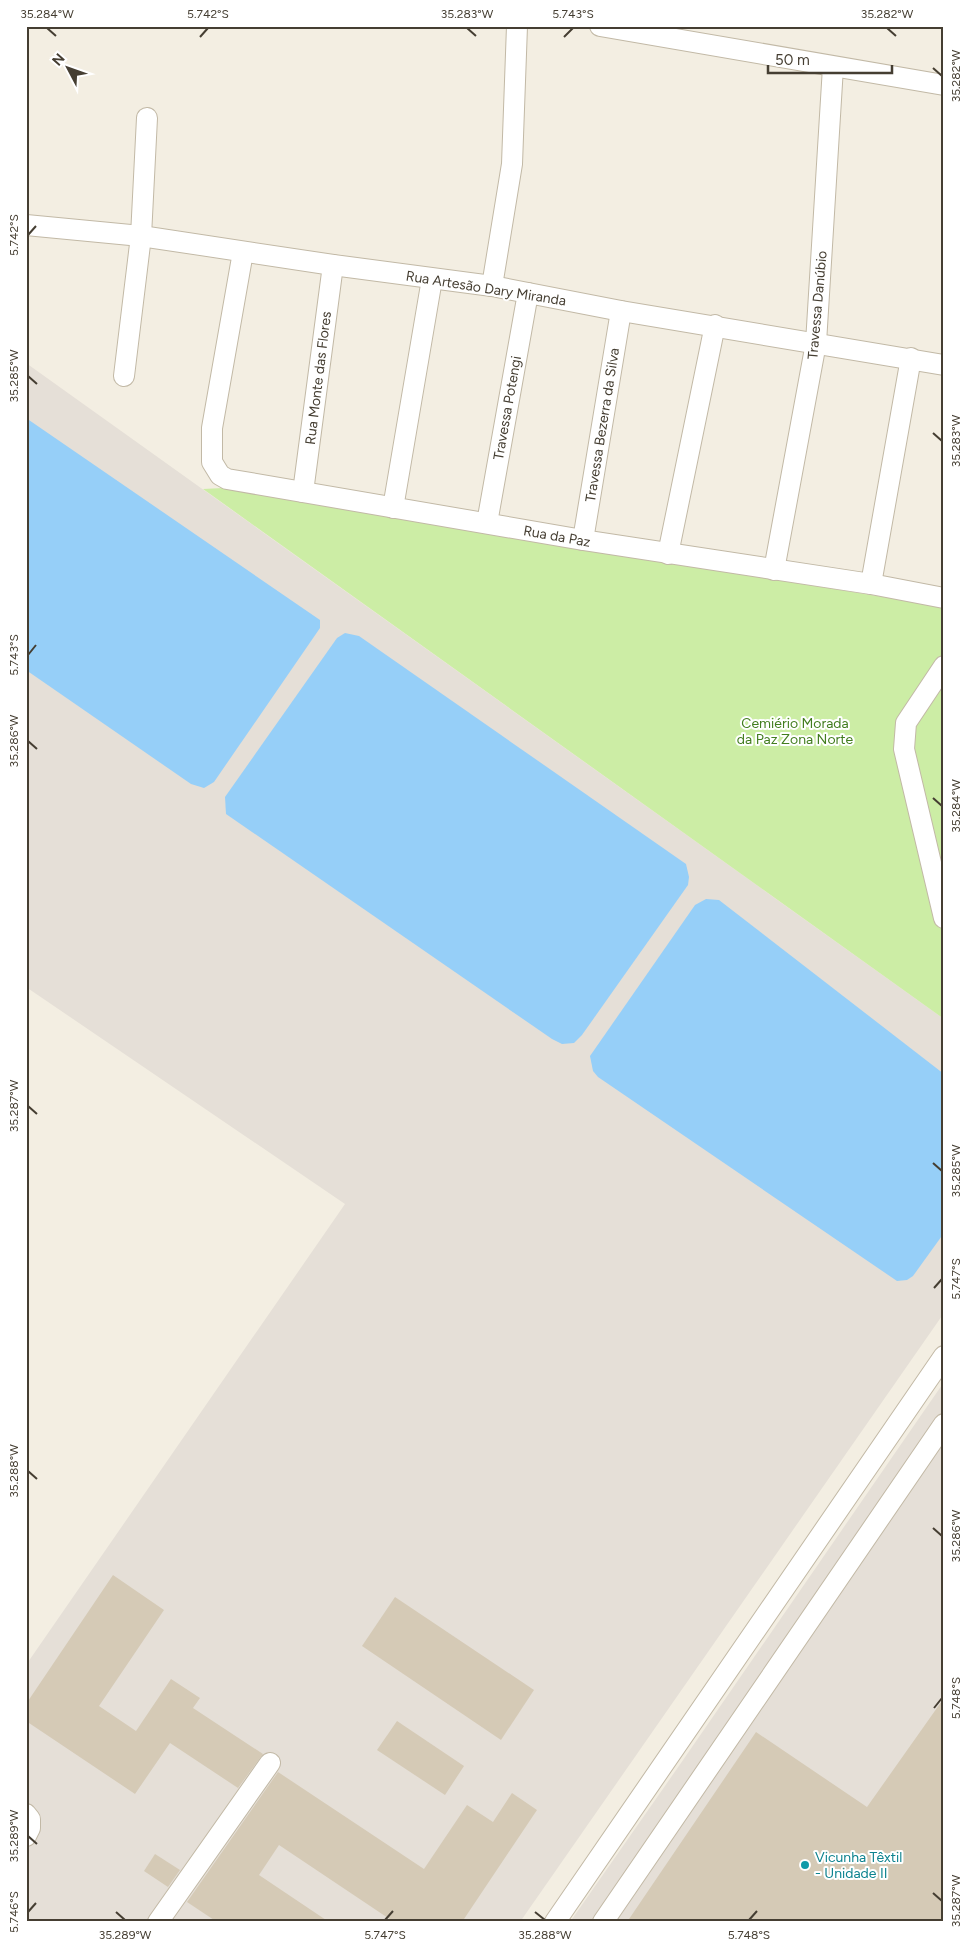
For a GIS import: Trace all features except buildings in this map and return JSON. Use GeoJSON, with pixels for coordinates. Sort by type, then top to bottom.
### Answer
{"type":"FeatureCollection","features":[{"type":"Feature","properties":{"kind":"street"},"geometry":{"type":"LineString","coordinates":[[492,286],[512,164],[517,26]]}},
{"type":"Feature","properties":{"kind":"street"},"geometry":{"type":"LineString","coordinates":[[600,26],[944,85]]}},
{"type":"Feature","properties":{"kind":"street","name":"Travessa Danúbio"},"geometry":{"type":"LineString","coordinates":[[774,570],[816,343],[833,67]]}},
{"type":"Feature","properties":{"kind":"street"},"geometry":{"type":"LineString","coordinates":[[124,376],[141,236],[147,118]]}},
{"type":"Feature","properties":{"kind":"street","name":"Rua Artesão Dary Miranda"},"geometry":{"type":"LineString","coordinates":[[26,225],[141,236],[333,265],[492,286],[528,294],[944,365]]}},
{"type":"Feature","properties":{"kind":"street","name":"Rua da Paz"},"geometry":{"type":"LineString","coordinates":[[242,252],[212,428],[212,462],[220,475],[227,479],[583,540],[871,584],[944,598]]}},
{"type":"Feature","properties":{"kind":"street","name":"Rua Monte das Flores"},"geometry":{"type":"LineString","coordinates":[[303,492],[333,265]]}},
{"type":"Feature","properties":{"kind":"street"},"geometry":{"type":"LineString","coordinates":[[393,508],[432,279]]}},
{"type":"Feature","properties":{"kind":"street","name":"Travessa Potengi"},"geometry":{"type":"LineString","coordinates":[[487,523],[528,294]]}},
{"type":"Feature","properties":{"kind":"street","name":"Travessa Bezerra da Silva"},"geometry":{"type":"LineString","coordinates":[[583,540],[621,310]]}},
{"type":"Feature","properties":{"kind":"street"},"geometry":{"type":"LineString","coordinates":[[668,554],[716,326]]}},
{"type":"Feature","properties":{"kind":"street"},"geometry":{"type":"LineString","coordinates":[[871,584],[911,358]]}},
{"type":"Feature","properties":{"kind":"street"},"geometry":{"type":"LineString","coordinates":[[944,666],[906,723],[904,749],[944,918]]}},
{"type":"Feature","properties":{"kind":"street"},"geometry":{"type":"LineString","coordinates":[[555,1922],[944,1356]]}},
{"type":"Feature","properties":{"kind":"street"},"geometry":{"type":"LineString","coordinates":[[603,1922],[944,1424]]}},
{"type":"Feature","properties":{"kind":"street"},"geometry":{"type":"LineString","coordinates":[[158,1922],[270,1763]]}},
{"type":"Feature","properties":{"kind":"street"},"geometry":{"type":"LineString","coordinates":[[26,1814],[30,1819],[30,1828],[26,1836]]}},
{"type":"Feature","properties":{"kind":"shaded area"},"geometry":{"type":"Polygon","coordinates":[[[26,363],[944,1019],[944,1313],[520,1922],[26,1922],[26,1665],[345,1204],[26,987],[26,363]]]}},
{"type":"Feature","properties":{"kind":"shaded area"},"geometry":{"type":"Polygon","coordinates":[[[944,1382],[944,1922],[570,1922],[681,1763],[944,1382]]]}},
{"type":"Feature","properties":{"kind":"green space","name":"Cemiério Morada da Paz Zona Norte"},"geometry":{"type":"Polygon","coordinates":[[[223,488],[944,607],[944,1019],[203,489],[223,488]]]}},
{"type":"Feature","properties":{"kind":"water"},"geometry":{"type":"Polygon","coordinates":[[[26,418],[320,620],[320,628],[214,782],[204,788],[191,784],[26,670],[26,418]]]}},
{"type":"Feature","properties":{"kind":"water"},"geometry":{"type":"Polygon","coordinates":[[[345,633],[359,636],[686,864],[689,877],[688,885],[582,1035],[574,1043],[562,1044],[552,1039],[226,814],[225,797],[337,638],[345,633]]]}},
{"type":"Feature","properties":{"kind":"water"},"geometry":{"type":"Polygon","coordinates":[[[706,899],[719,900],[944,1074],[944,1233],[913,1276],[907,1280],[897,1281],[598,1077],[593,1071],[590,1056],[695,905],[706,899]]]}},
{"type":"Feature","properties":{"kind":"place","name":"Vicunha Têxtil - Unidade II"},"geometry":{"type":"Point","coordinates":[805,1865]}}]}
